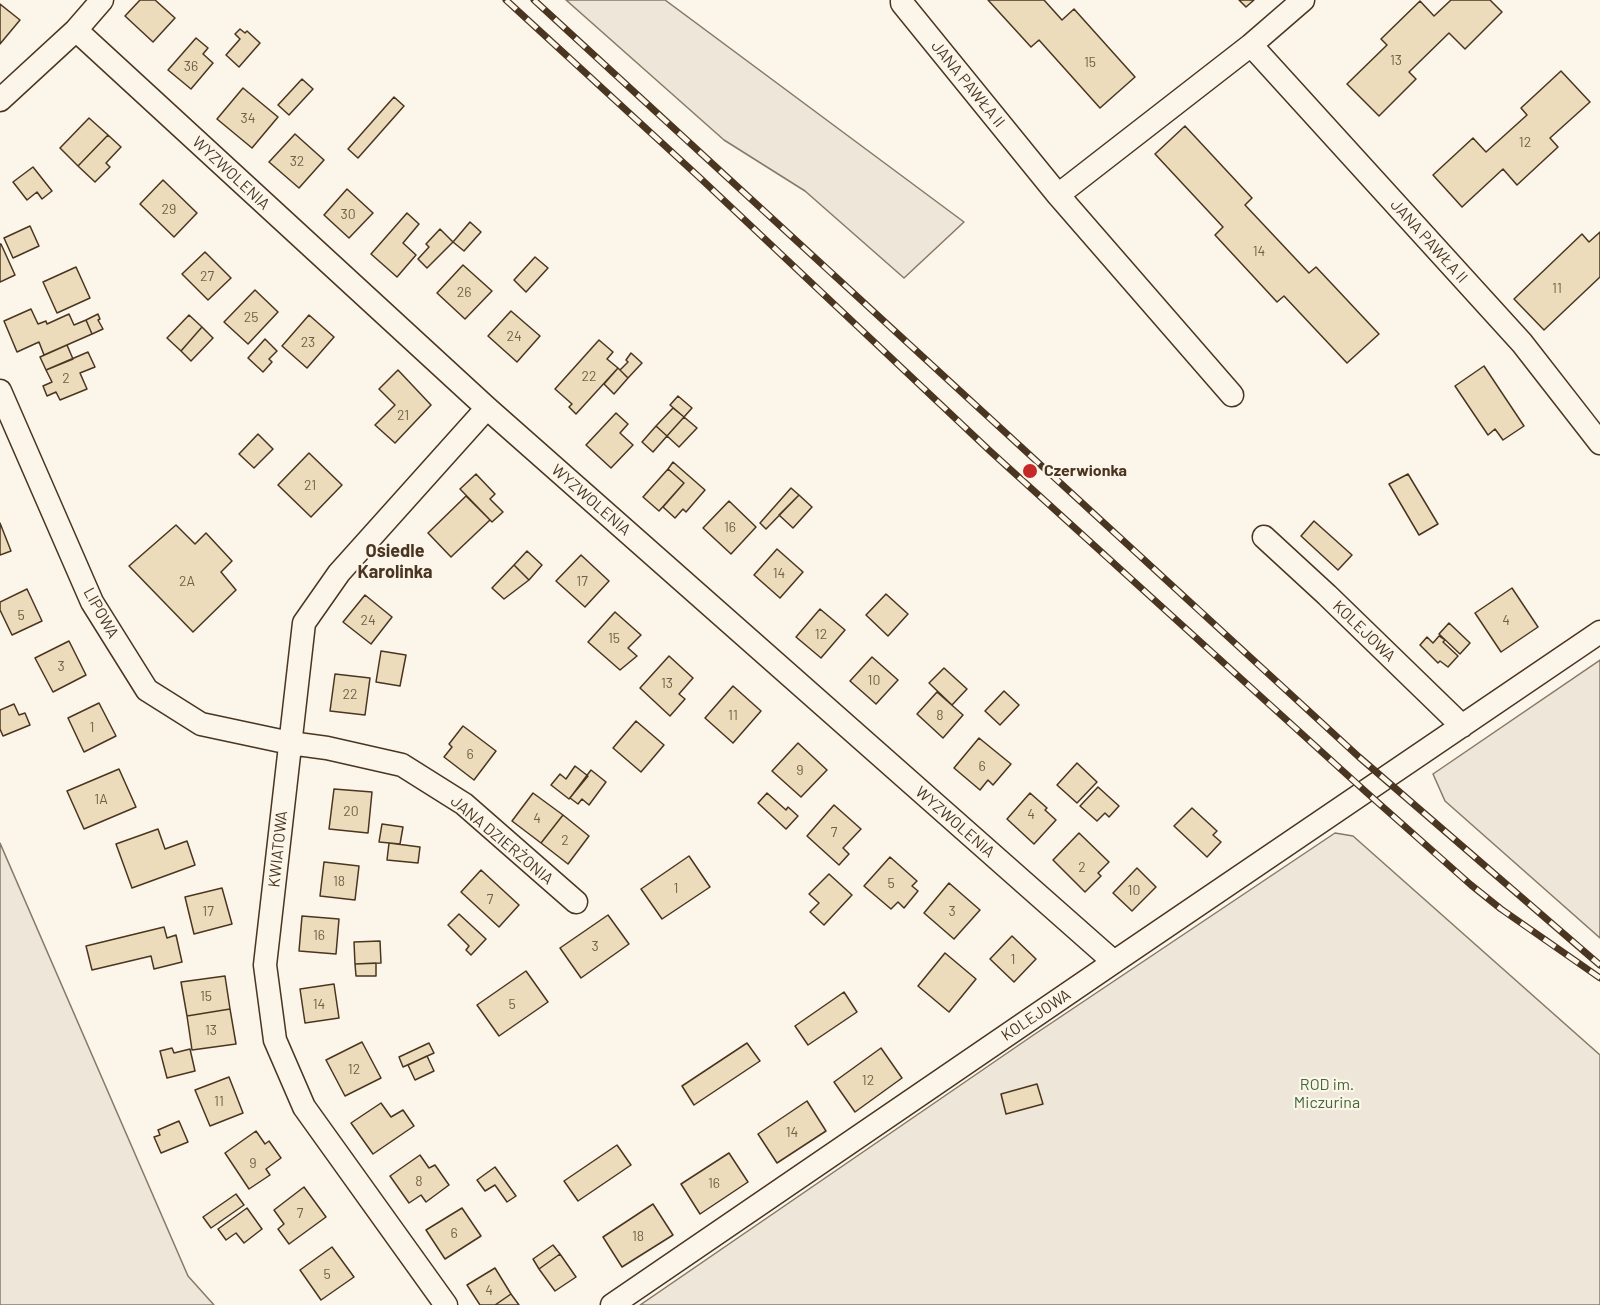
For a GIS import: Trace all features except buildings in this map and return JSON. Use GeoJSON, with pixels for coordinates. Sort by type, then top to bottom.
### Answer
{"type":"FeatureCollection","features":[{"type":"Feature","properties":{"kind":"street"},"geometry":{"type":"LineString","coordinates":[[0,100],[76,30],[102,0]]}},
{"type":"Feature","properties":{"kind":"street","name":"JANA PAWŁA II"},"geometry":{"type":"LineString","coordinates":[[902,0],[1058,195],[1232,394]]}},
{"type":"Feature","properties":{"kind":"street"},"geometry":{"type":"LineString","coordinates":[[1058,195],[1251,45],[1303,0]]}},
{"type":"Feature","properties":{"kind":"street","name":"WYZWOLENIA"},"geometry":{"type":"LineString","coordinates":[[76,30],[487,408],[1114,962]]}},
{"type":"Feature","properties":{"kind":"street","name":"JANA PAWŁA II"},"geometry":{"type":"LineString","coordinates":[[1251,45],[1522,343],[1600,443]]}},
{"type":"Feature","properties":{"kind":"street","name":"LIPOWA"},"geometry":{"type":"LineString","coordinates":[[0,391],[92,602],[147,690],[201,724],[290,742]]}},
{"type":"Feature","properties":{"kind":"street","name":"KWIATOWA"},"geometry":{"type":"LineString","coordinates":[[446,1305],[304,1107],[275,1040],[265,965],[304,623],[339,573],[487,408]]}},
{"type":"Feature","properties":{"kind":"street","name":"KOLEJOWA"},"geometry":{"type":"LineString","coordinates":[[1264,537],[1462,726]]}},
{"type":"Feature","properties":{"kind":"street","name":"KOLEJOWA"},"geometry":{"type":"LineString","coordinates":[[612,1305],[1600,632]]}},
{"type":"Feature","properties":{"kind":"street","name":"JANA DZIERŻONIA"},"geometry":{"type":"LineString","coordinates":[[290,742],[402,765],[464,804],[576,902]]}},
{"type":"Feature","properties":{"kind":"green space"},"geometry":{"type":"Polygon","coordinates":[[[566,0],[665,0],[964,222],[904,278],[805,191],[724,140],[566,0]]]}},
{"type":"Feature","properties":{"kind":"green space"},"geometry":{"type":"Polygon","coordinates":[[[1600,660],[1600,938],[1445,801],[1433,774],[1600,660]]]}},
{"type":"Feature","properties":{"kind":"green space","name":"ROD im. Miczurina"},"geometry":{"type":"Polygon","coordinates":[[[1335,833],[1353,836],[1600,1055],[1600,1305],[640,1305],[1032,1036],[1335,833]]]}},
{"type":"Feature","properties":{"kind":"green space"},"geometry":{"type":"Polygon","coordinates":[[[0,843],[188,1276],[214,1305],[0,1305],[0,843]]]}},
{"type":"Feature","properties":{"kind":"railway"},"geometry":{"type":"LineString","coordinates":[[506,0],[699,177],[990,451],[1366,792],[1501,909],[1600,978]]}},
{"type":"Feature","properties":{"kind":"railway"},"geometry":{"type":"LineString","coordinates":[[534,0],[1359,757],[1600,965]]}},
{"type":"Feature","properties":{"kind":"place","name":"Czerwionka"},"geometry":{"type":"Point","coordinates":[1030,471]}},
{"type":"Feature","properties":{"kind":"district","name":"Osiedle Karolinka"},"geometry":{"type":"Point","coordinates":[395,561]}}]}
